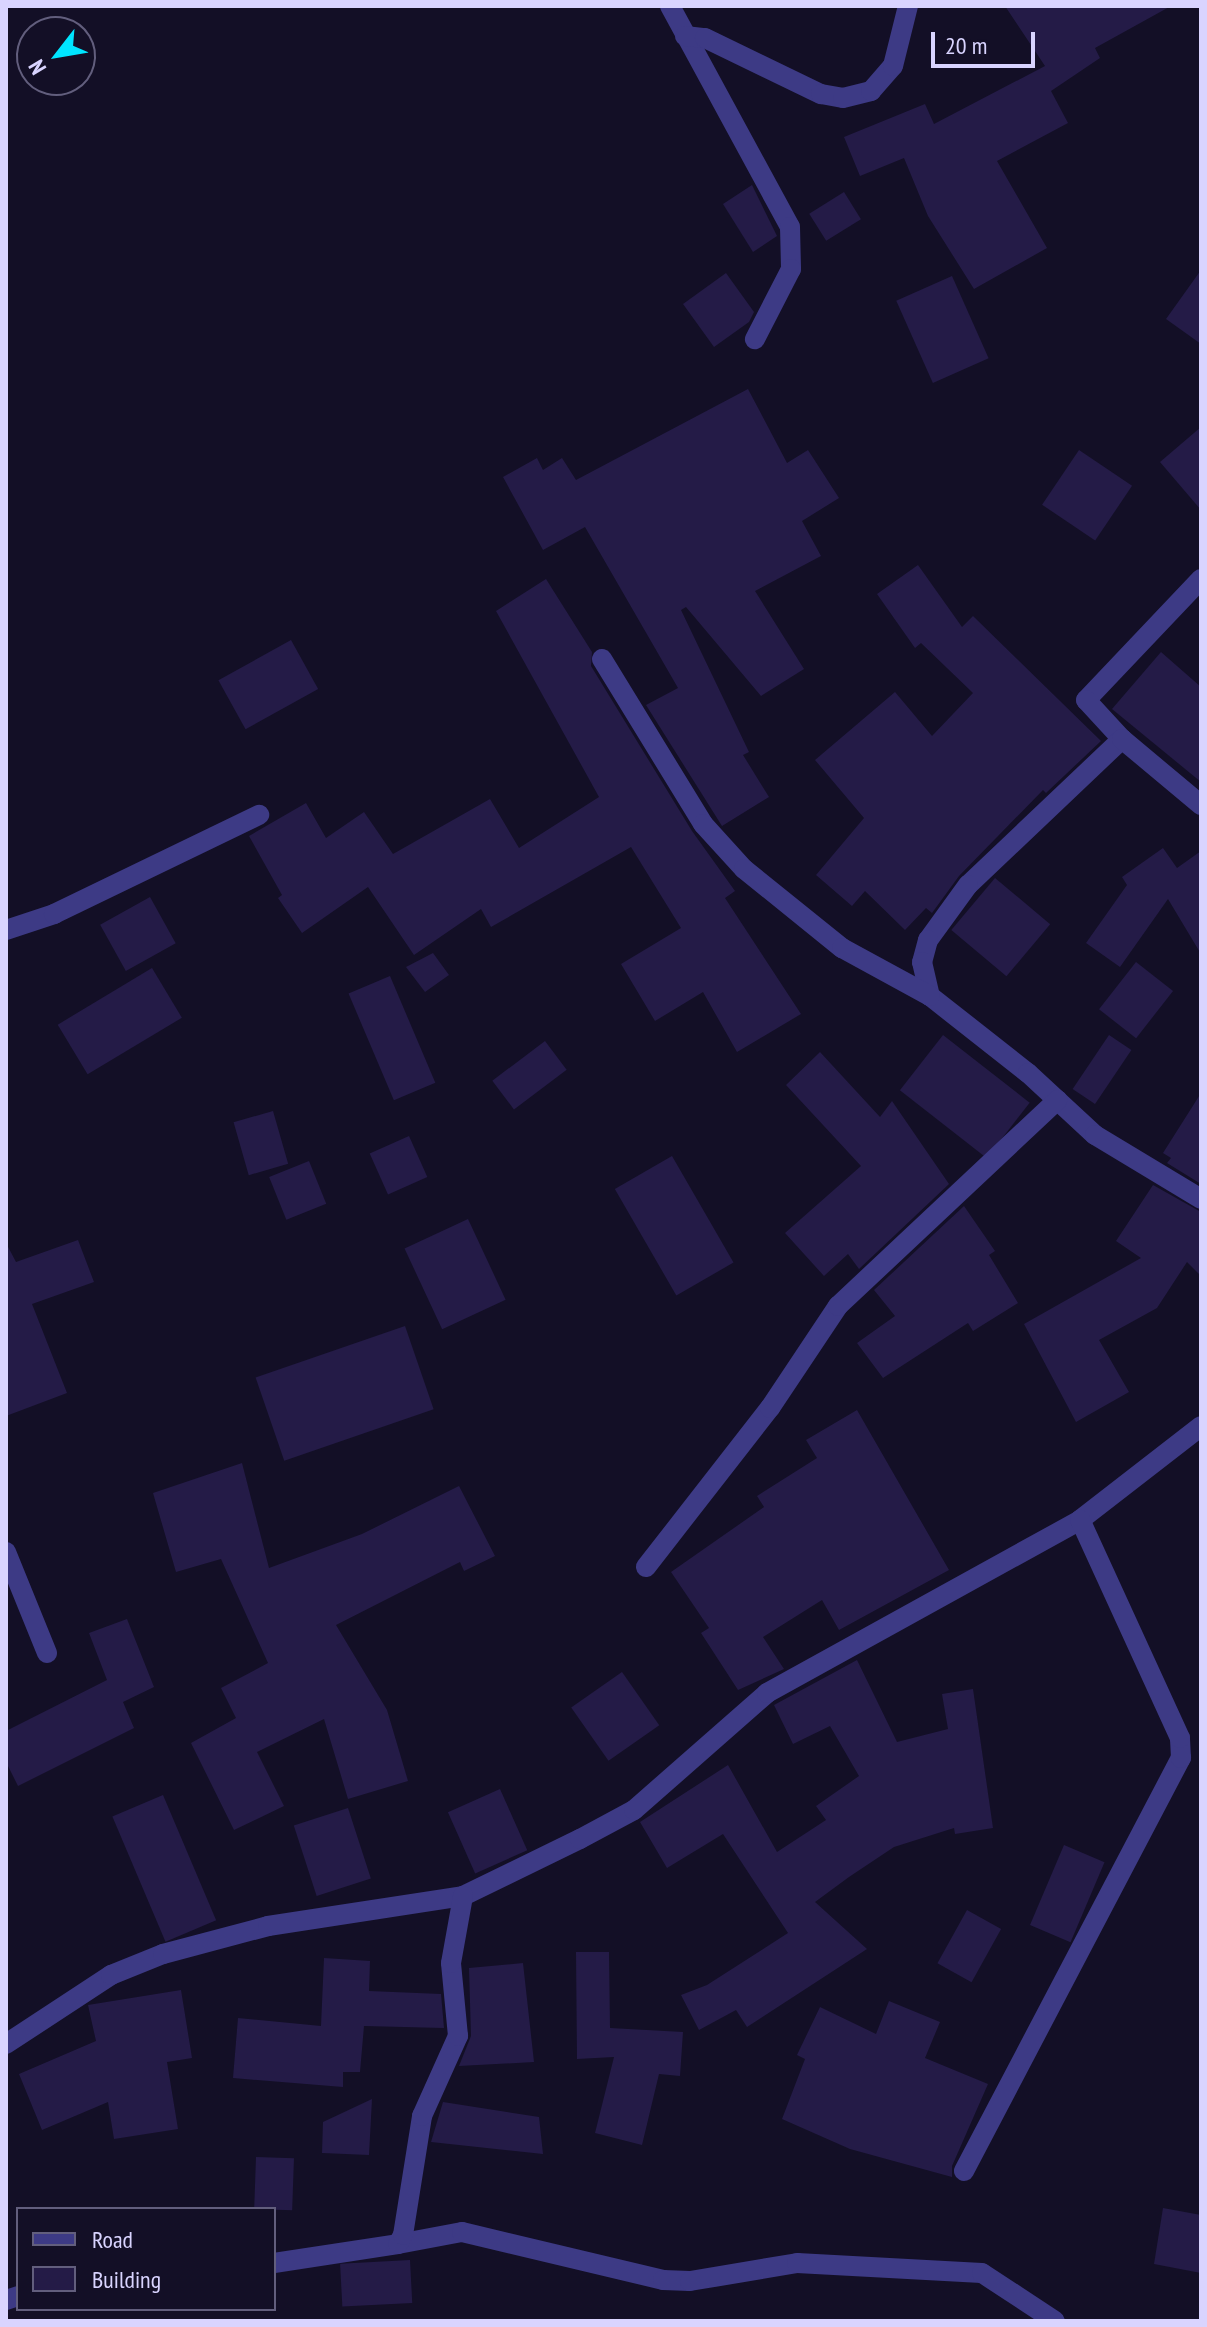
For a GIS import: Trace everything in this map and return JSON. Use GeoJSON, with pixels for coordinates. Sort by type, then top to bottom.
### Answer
{"type":"FeatureCollection","features":[{"type":"Feature","properties":{"kind":"street"},"geometry":{"type":"LineString","coordinates":[[670,6],[790,227],[791,269],[755,339]]}},
{"type":"Feature","properties":{"kind":"street"},"geometry":{"type":"LineString","coordinates":[[685,36],[705,38],[821,94],[843,98],[871,91],[893,66],[908,6]]}},
{"type":"Feature","properties":{"kind":"street"},"geometry":{"type":"LineString","coordinates":[[1201,579],[1086,700],[1122,739],[1201,805]]}},
{"type":"Feature","properties":{"kind":"street"},"geometry":{"type":"LineString","coordinates":[[602,659],[703,824],[744,869],[842,948],[930,996],[1095,1135],[1201,1199]]}},
{"type":"Feature","properties":{"kind":"street"},"geometry":{"type":"LineString","coordinates":[[930,996],[922,962],[928,940],[968,885],[1122,739]]}},
{"type":"Feature","properties":{"kind":"street"},"geometry":{"type":"LineString","coordinates":[[6,930],[54,914],[259,815]]}},
{"type":"Feature","properties":{"kind":"street"},"geometry":{"type":"LineString","coordinates":[[646,1567],[770,1408],[838,1306],[1057,1100]]}},
{"type":"Feature","properties":{"kind":"street"},"geometry":{"type":"LineString","coordinates":[[6,2044],[111,1975],[163,1954],[268,1926],[463,1896],[634,1810],[767,1693],[1080,1520],[1201,1426]]}},
{"type":"Feature","properties":{"kind":"street"},"geometry":{"type":"LineString","coordinates":[[964,2171],[1181,1758],[1180,1738],[1080,1520]]}},
{"type":"Feature","properties":{"kind":"street"},"geometry":{"type":"LineString","coordinates":[[6,1552],[47,1653]]}},
{"type":"Feature","properties":{"kind":"street"},"geometry":{"type":"LineString","coordinates":[[398,2244],[410,2202],[422,2116],[458,2036],[451,1963],[463,1896]]}},
{"type":"Feature","properties":{"kind":"street"},"geometry":{"type":"LineString","coordinates":[[276,2263],[462,2232],[663,2280],[690,2281],[797,2263],[982,2273],[1055,2321]]}},
{"type":"Feature","properties":{"kind":"building"},"geometry":{"type":"Polygon","coordinates":[[[1005,6],[1171,6],[1095,48],[1100,58],[1051,91],[1068,123],[997,161],[1047,248],[974,289],[928,216],[904,158],[860,176],[844,137],[925,104],[934,124],[1045,66],[1005,6]]]}},
{"type":"Feature","properties":{"kind":"building"},"geometry":{"type":"Polygon","coordinates":[[[752,185],[777,236],[753,252],[723,204],[752,185]]]}},
{"type":"Feature","properties":{"kind":"building"},"geometry":{"type":"Polygon","coordinates":[[[844,192],[861,219],[826,241],[809,214],[844,192]]]}},
{"type":"Feature","properties":{"kind":"building"},"geometry":{"type":"Polygon","coordinates":[[[1201,270],[1201,344],[1166,319],[1201,270]]]}},
{"type":"Feature","properties":{"kind":"building"},"geometry":{"type":"Polygon","coordinates":[[[726,273],[754,312],[749,322],[714,347],[683,304],[726,273]]]}},
{"type":"Feature","properties":{"kind":"building"},"geometry":{"type":"Polygon","coordinates":[[[952,276],[989,358],[933,383],[896,301],[952,276]]]}},
{"type":"Feature","properties":{"kind":"building"},"geometry":{"type":"Polygon","coordinates":[[[748,389],[787,463],[808,450],[839,498],[802,521],[821,556],[755,591],[804,669],[761,696],[686,607],[681,610],[749,752],[743,755],[769,797],[722,826],[646,705],[678,688],[585,527],[543,550],[503,477],[537,458],[543,470],[562,458],[576,480],[748,389]]]}},
{"type":"Feature","properties":{"kind":"building"},"geometry":{"type":"Polygon","coordinates":[[[1201,427],[1201,510],[1160,462],[1201,427]]]}},
{"type":"Feature","properties":{"kind":"building"},"geometry":{"type":"Polygon","coordinates":[[[1079,450],[1132,486],[1095,541],[1042,505],[1079,450]]]}},
{"type":"Feature","properties":{"kind":"building"},"geometry":{"type":"Polygon","coordinates":[[[918,565],[962,627],[973,616],[1101,741],[1046,793],[1043,790],[959,876],[932,913],[926,908],[905,930],[865,891],[852,906],[816,875],[864,818],[815,760],[895,692],[932,736],[973,693],[921,643],[915,648],[877,594],[918,565]]]}},
{"type":"Feature","properties":{"kind":"building"},"geometry":{"type":"Polygon","coordinates":[[[546,579],[592,652],[591,666],[692,831],[735,891],[725,898],[801,1014],[737,1052],[703,992],[655,1021],[621,964],[681,928],[631,847],[491,927],[481,909],[414,955],[368,887],[302,933],[278,898],[282,895],[249,836],[306,803],[326,838],[364,812],[393,854],[490,799],[519,848],[599,797],[496,611],[546,579]]]}},
{"type":"Feature","properties":{"kind":"building"},"geometry":{"type":"Polygon","coordinates":[[[291,640],[318,689],[246,729],[218,680],[291,640]]]}},
{"type":"Feature","properties":{"kind":"building"},"geometry":{"type":"Polygon","coordinates":[[[1161,652],[1201,687],[1201,782],[1112,709],[1161,652]]]}},
{"type":"Feature","properties":{"kind":"building"},"geometry":{"type":"Polygon","coordinates":[[[1163,848],[1177,868],[1201,851],[1201,954],[1168,899],[1120,967],[1086,943],[1127,885],[1122,877],[1163,848]]]}},
{"type":"Feature","properties":{"kind":"building"},"geometry":{"type":"Polygon","coordinates":[[[995,878],[1050,924],[1006,976],[951,930],[995,878]]]}},
{"type":"Feature","properties":{"kind":"building"},"geometry":{"type":"Polygon","coordinates":[[[150,897],[176,943],[126,971],[100,925],[150,897]]]}},
{"type":"Feature","properties":{"kind":"building"},"geometry":{"type":"Polygon","coordinates":[[[433,953],[449,975],[425,992],[406,967],[433,953]]]}},
{"type":"Feature","properties":{"kind":"building"},"geometry":{"type":"Polygon","coordinates":[[[1136,962],[1173,991],[1136,1038],[1099,1009],[1136,962]]]}},
{"type":"Feature","properties":{"kind":"building"},"geometry":{"type":"Polygon","coordinates":[[[152,968],[182,1018],[88,1074],[58,1025],[152,968]]]}},
{"type":"Feature","properties":{"kind":"building"},"geometry":{"type":"Polygon","coordinates":[[[390,976],[435,1083],[394,1100],[349,994],[390,976]]]}},
{"type":"Feature","properties":{"kind":"building"},"geometry":{"type":"Polygon","coordinates":[[[943,1035],[1030,1103],[987,1158],[900,1090],[943,1035]]]}},
{"type":"Feature","properties":{"kind":"building"},"geometry":{"type":"Polygon","coordinates":[[[1109,1035],[1131,1050],[1095,1104],[1073,1089],[1109,1035]]]}},
{"type":"Feature","properties":{"kind":"building"},"geometry":{"type":"Polygon","coordinates":[[[545,1041],[567,1070],[514,1109],[492,1081],[545,1041]]]}},
{"type":"Feature","properties":{"kind":"building"},"geometry":{"type":"Polygon","coordinates":[[[820,1052],[880,1117],[892,1101],[949,1184],[859,1269],[848,1254],[824,1276],[785,1233],[861,1166],[786,1085],[820,1052]]]}},
{"type":"Feature","properties":{"kind":"building"},"geometry":{"type":"Polygon","coordinates":[[[1201,1093],[1201,1184],[1167,1163],[1171,1158],[1163,1153],[1201,1093]]]}},
{"type":"Feature","properties":{"kind":"building"},"geometry":{"type":"Polygon","coordinates":[[[273,1111],[288,1164],[249,1175],[234,1122],[273,1111]]]}},
{"type":"Feature","properties":{"kind":"building"},"geometry":{"type":"Polygon","coordinates":[[[409,1136],[427,1177],[388,1195],[370,1153],[409,1136]]]}},
{"type":"Feature","properties":{"kind":"building"},"geometry":{"type":"Polygon","coordinates":[[[672,1156],[734,1263],[676,1296],[615,1189],[672,1156]]]}},
{"type":"Feature","properties":{"kind":"building"},"geometry":{"type":"Polygon","coordinates":[[[309,1161],[326,1204],[286,1220],[269,1177],[309,1161]]]}},
{"type":"Feature","properties":{"kind":"building"},"geometry":{"type":"Polygon","coordinates":[[[1153,1185],[1201,1212],[1201,1276],[1187,1262],[1157,1308],[1099,1340],[1129,1392],[1076,1422],[1024,1324],[1141,1258],[1116,1241],[1153,1185]]]}},
{"type":"Feature","properties":{"kind":"building"},"geometry":{"type":"Polygon","coordinates":[[[964,1206],[995,1251],[989,1255],[1018,1303],[973,1331],[968,1323],[883,1378],[857,1343],[895,1316],[874,1290],[964,1206]]]}},
{"type":"Feature","properties":{"kind":"building"},"geometry":{"type":"Polygon","coordinates":[[[468,1219],[506,1300],[442,1329],[405,1249],[468,1219]]]}},
{"type":"Feature","properties":{"kind":"building"},"geometry":{"type":"Polygon","coordinates":[[[78,1240],[94,1282],[32,1304],[67,1393],[6,1416],[6,1243],[16,1262],[78,1240]]]}},
{"type":"Feature","properties":{"kind":"building"},"geometry":{"type":"Polygon","coordinates":[[[405,1326],[434,1409],[284,1461],[256,1377],[405,1326]]]}},
{"type":"Feature","properties":{"kind":"building"},"geometry":{"type":"Polygon","coordinates":[[[857,1410],[949,1570],[839,1630],[822,1600],[763,1637],[784,1669],[738,1690],[701,1633],[709,1628],[671,1572],[764,1507],[757,1496],[817,1458],[806,1440],[857,1410]]]}},
{"type":"Feature","properties":{"kind":"building"},"geometry":{"type":"Polygon","coordinates":[[[242,1463],[269,1568],[362,1534],[459,1486],[495,1556],[464,1571],[460,1562],[336,1625],[387,1710],[408,1781],[348,1799],[324,1719],[257,1752],[284,1806],[234,1830],[191,1743],[236,1718],[221,1688],[268,1663],[221,1559],[176,1572],[153,1493],[242,1463]]]}},
{"type":"Feature","properties":{"kind":"building"},"geometry":{"type":"Polygon","coordinates":[[[127,1619],[154,1687],[123,1702],[134,1728],[18,1786],[6,1762],[6,1731],[107,1680],[89,1633],[127,1619]]]}},
{"type":"Feature","properties":{"kind":"building"},"geometry":{"type":"Polygon","coordinates":[[[857,1660],[897,1742],[948,1729],[942,1694],[973,1689],[993,1828],[955,1834],[954,1828],[894,1847],[849,1877],[815,1902],[867,1949],[747,2027],[736,2010],[699,2030],[681,1995],[707,1985],[788,1933],[723,1834],[667,1868],[640,1822],[728,1765],[777,1852],[826,1820],[816,1806],[859,1776],[830,1726],[793,1744],[774,1705],[857,1660]]]}},
{"type":"Feature","properties":{"kind":"building"},"geometry":{"type":"Polygon","coordinates":[[[622,1672],[659,1725],[608,1761],[571,1708],[622,1672]]]}},
{"type":"Feature","properties":{"kind":"building"},"geometry":{"type":"Polygon","coordinates":[[[500,1789],[527,1850],[475,1873],[448,1812],[500,1789]]]}},
{"type":"Feature","properties":{"kind":"building"},"geometry":{"type":"Polygon","coordinates":[[[163,1795],[216,1920],[166,1942],[112,1816],[163,1795]]]}},
{"type":"Feature","properties":{"kind":"building"},"geometry":{"type":"Polygon","coordinates":[[[348,1808],[371,1878],[317,1896],[294,1826],[348,1808]]]}},
{"type":"Feature","properties":{"kind":"building"},"geometry":{"type":"Polygon","coordinates":[[[1064,1845],[1105,1862],[1071,1942],[1030,1925],[1064,1845]]]}},
{"type":"Feature","properties":{"kind":"building"},"geometry":{"type":"Polygon","coordinates":[[[967,1910],[1001,1929],[972,1982],[937,1963],[967,1910]]]}},
{"type":"Feature","properties":{"kind":"building"},"geometry":{"type":"Polygon","coordinates":[[[576,1952],[609,1952],[610,2028],[683,2032],[680,2076],[659,2074],[642,2145],[595,2133],[614,2057],[577,2059],[576,1952]]]}},
{"type":"Feature","properties":{"kind":"building"},"geometry":{"type":"Polygon","coordinates":[[[324,1958],[370,1961],[369,1991],[441,1994],[444,2028],[364,2026],[360,2072],[343,2072],[343,2087],[233,2078],[238,2018],[321,2026],[324,1958]]]}},
{"type":"Feature","properties":{"kind":"building"},"geometry":{"type":"Polygon","coordinates":[[[523,1963],[534,2062],[459,2066],[471,2036],[469,1968],[523,1963]]]}},
{"type":"Feature","properties":{"kind":"building"},"geometry":{"type":"Polygon","coordinates":[[[181,1990],[192,2058],[167,2062],[178,2129],[114,2139],[108,2102],[42,2130],[19,2074],[96,2041],[88,2005],[181,1990]]]}},
{"type":"Feature","properties":{"kind":"building"},"geometry":{"type":"Polygon","coordinates":[[[889,2001],[940,2022],[925,2058],[988,2084],[952,2166],[952,2177],[850,2149],[782,2119],[805,2059],[797,2055],[820,2007],[876,2034],[889,2001]]]}},
{"type":"Feature","properties":{"kind":"building"},"geometry":{"type":"Polygon","coordinates":[[[372,2099],[369,2155],[322,2153],[323,2122],[372,2099]]]}},
{"type":"Feature","properties":{"kind":"building"},"geometry":{"type":"Polygon","coordinates":[[[443,2102],[539,2117],[543,2154],[431,2142],[443,2102]]]}},
{"type":"Feature","properties":{"kind":"building"},"geometry":{"type":"Polygon","coordinates":[[[256,2157],[294,2158],[292,2210],[254,2207],[256,2157]]]}},
{"type":"Feature","properties":{"kind":"building"},"geometry":{"type":"Polygon","coordinates":[[[1163,2208],[1201,2215],[1201,2273],[1154,2264],[1163,2208]]]}},
{"type":"Feature","properties":{"kind":"building"},"geometry":{"type":"Polygon","coordinates":[[[410,2260],[412,2303],[342,2307],[340,2264],[410,2260]]]}}]}
